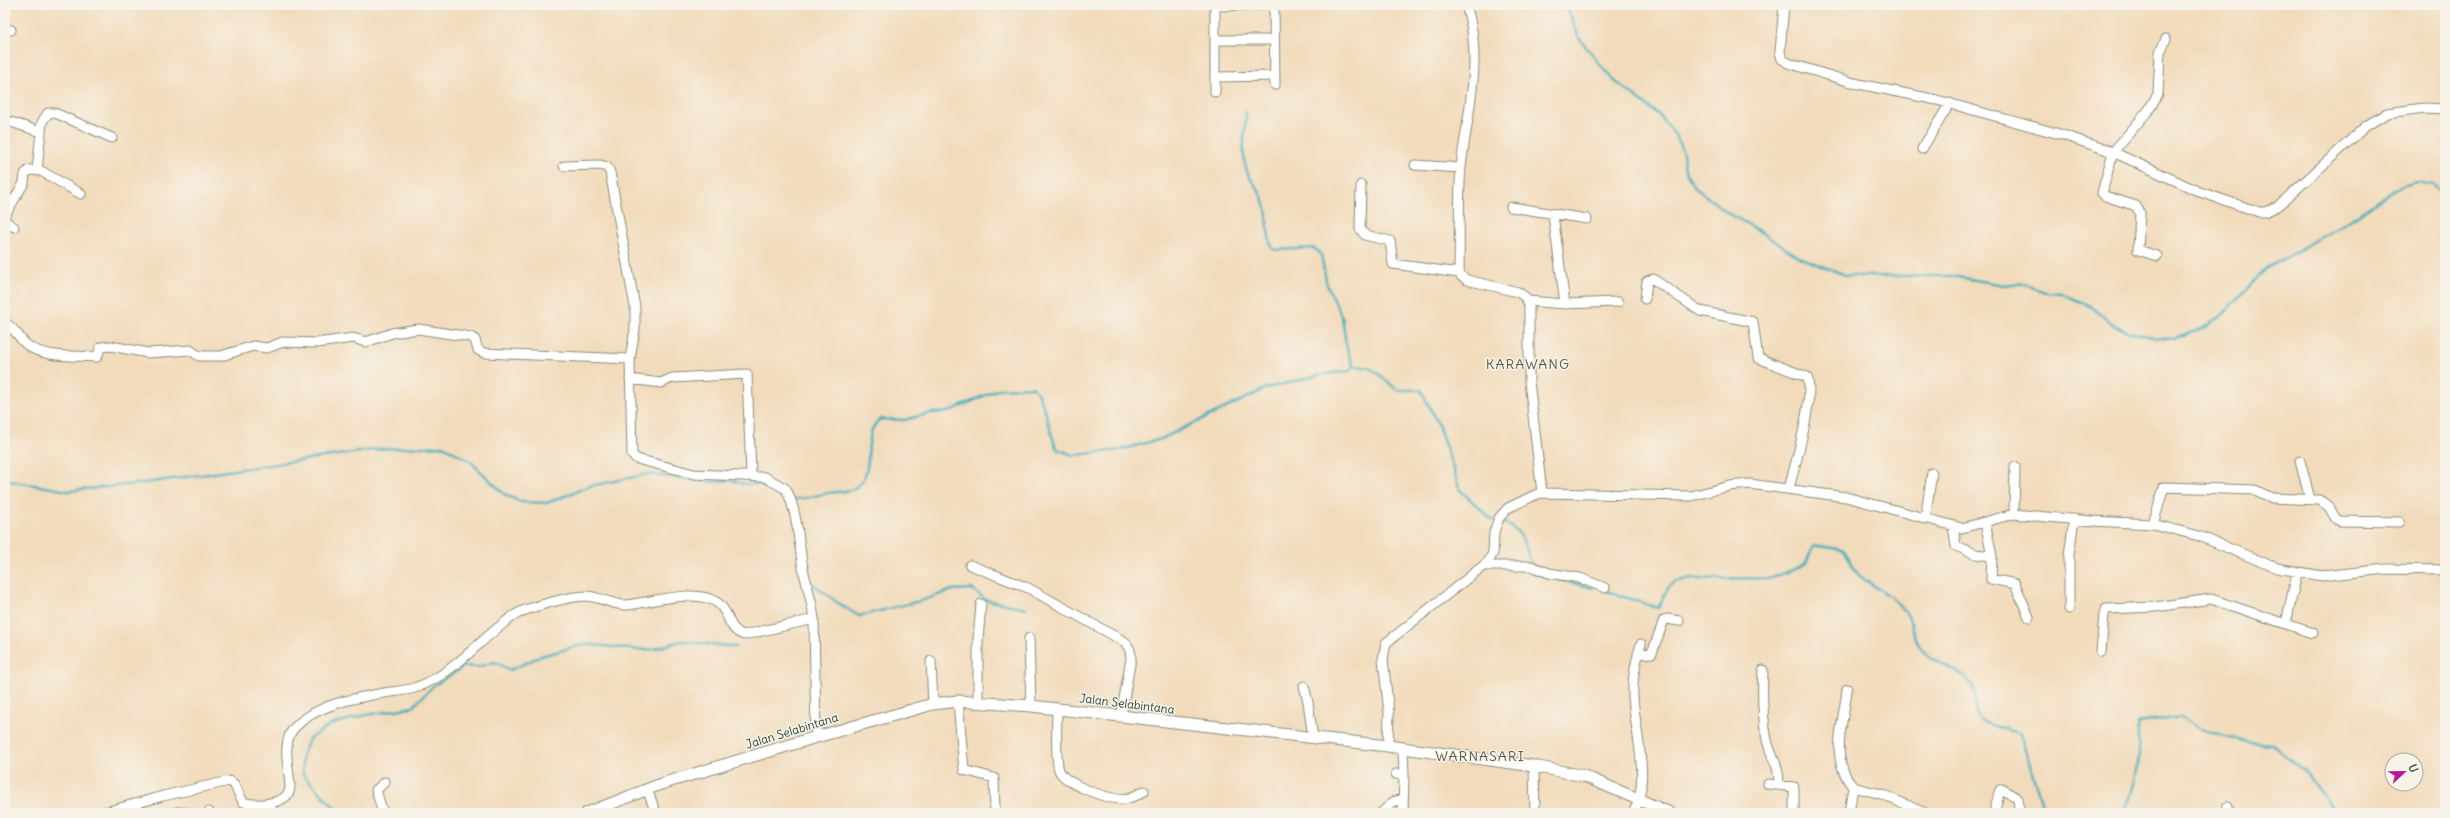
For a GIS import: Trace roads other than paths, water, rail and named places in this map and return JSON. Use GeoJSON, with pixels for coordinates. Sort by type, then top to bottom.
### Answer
{"type":"FeatureCollection","features":[{"type":"Feature","properties":{"kind":"street"},"geometry":{"type":"LineString","coordinates":[[1215,92],[1215,5],[1260,5]]}},
{"type":"Feature","properties":{"kind":"street"},"geometry":{"type":"LineString","coordinates":[[1215,76],[1274,81],[1274,5]]}},
{"type":"Feature","properties":{"kind":"street"},"geometry":{"type":"LineString","coordinates":[[1459,273],[1461,168],[1475,63],[1472,24],[1466,5]]}},
{"type":"Feature","properties":{"kind":"street"},"geometry":{"type":"LineString","coordinates":[[1784,5],[1780,52],[1782,59],[1788,64],[1854,83],[1950,103],[2063,134],[2113,152],[2200,192],[2265,212],[2278,206],[2366,126],[2387,113],[2424,108],[2445,109]]}},
{"type":"Feature","properties":{"kind":"street"},"geometry":{"type":"LineString","coordinates":[[2157,256],[2138,250],[2140,213],[2136,206],[2103,195],[2113,152],[2148,111],[2158,94],[2160,52],[2166,39]]}},
{"type":"Feature","properties":{"kind":"street"},"geometry":{"type":"LineString","coordinates":[[1216,40],[1274,40]]}},
{"type":"Feature","properties":{"kind":"street"},"geometry":{"type":"LineString","coordinates":[[1922,149],[1950,103]]}},
{"type":"Feature","properties":{"kind":"street"},"geometry":{"type":"LineString","coordinates":[[37,170],[41,132],[44,117],[48,113],[55,113],[112,138]]}},
{"type":"Feature","properties":{"kind":"street"},"geometry":{"type":"LineString","coordinates":[[5,120],[41,132]]}},
{"type":"Feature","properties":{"kind":"street"},"geometry":{"type":"LineString","coordinates":[[564,166],[600,165],[607,167],[610,172],[635,307],[630,359],[631,452],[634,457],[694,474],[751,475],[777,482],[786,489],[790,497],[804,574],[812,597],[814,619],[816,737]]}},
{"type":"Feature","properties":{"kind":"street"},"geometry":{"type":"LineString","coordinates":[[1415,165],[1461,168]]}},
{"type":"Feature","properties":{"kind":"street"},"geometry":{"type":"LineString","coordinates":[[5,215],[24,183],[27,171],[37,170],[81,194]]}},
{"type":"Feature","properties":{"kind":"street"},"geometry":{"type":"LineString","coordinates":[[1361,185],[1360,229],[1365,235],[1390,241],[1393,264],[1459,273],[1470,281],[1518,292],[1528,301],[1564,304],[1618,302]]}},
{"type":"Feature","properties":{"kind":"street"},"geometry":{"type":"LineString","coordinates":[[1511,207],[1553,215],[1587,219]]}},
{"type":"Feature","properties":{"kind":"street"},"geometry":{"type":"LineString","coordinates":[[1553,215],[1564,304]]}},
{"type":"Feature","properties":{"kind":"street"},"geometry":{"type":"LineString","coordinates":[[5,221],[14,227]]}},
{"type":"Feature","properties":{"kind":"street"},"geometry":{"type":"LineString","coordinates":[[1645,299],[1645,284],[1647,281],[1653,279],[1700,311],[1717,316],[1751,320],[1755,324],[1758,358],[1807,377],[1809,387],[1802,437],[1789,488]]}},
{"type":"Feature","properties":{"kind":"street"},"geometry":{"type":"LineString","coordinates":[[1528,301],[1530,317],[1529,381],[1542,494]]}},
{"type":"Feature","properties":{"kind":"street"},"geometry":{"type":"LineString","coordinates":[[5,323],[19,334],[28,346],[52,354],[69,356],[97,357],[100,347],[111,346],[136,349],[143,352],[190,350],[199,356],[221,356],[253,346],[267,348],[283,342],[317,343],[353,338],[366,342],[392,333],[418,329],[471,338],[475,340],[478,350],[484,353],[630,359]]}},
{"type":"Feature","properties":{"kind":"street"},"geometry":{"type":"LineString","coordinates":[[630,379],[661,382],[672,378],[747,374],[751,475]]}},
{"type":"Feature","properties":{"kind":"street"},"geometry":{"type":"LineString","coordinates":[[2300,461],[2310,499]]}},
{"type":"Feature","properties":{"kind":"street"},"geometry":{"type":"LineString","coordinates":[[2014,514],[2015,467]]}},
{"type":"Feature","properties":{"kind":"street"},"geometry":{"type":"LineString","coordinates":[[1924,519],[1932,473]]}},
{"type":"Feature","properties":{"kind":"street"},"geometry":{"type":"LineString","coordinates":[[1388,746],[1389,713],[1384,659],[1386,643],[1484,566],[1493,554],[1495,527],[1503,512],[1517,503],[1542,494],[1691,496],[1739,485],[1789,488],[1846,497],[1924,519],[1967,528],[2014,514],[2153,524],[2199,536],[2238,550],[2256,561],[2297,573],[2328,576],[2386,569],[2445,570]]}},
{"type":"Feature","properties":{"kind":"street"},"geometry":{"type":"LineString","coordinates":[[2153,524],[2166,486],[2190,489],[2255,490],[2272,498],[2310,499],[2324,502],[2336,519],[2340,521],[2400,522]]}},
{"type":"Feature","properties":{"kind":"street"},"geometry":{"type":"LineString","coordinates":[[2069,609],[2069,555],[2074,519]]}},
{"type":"Feature","properties":{"kind":"street"},"geometry":{"type":"LineString","coordinates":[[1985,522],[1992,556],[1991,577],[2015,584],[2029,617]]}},
{"type":"Feature","properties":{"kind":"street"},"geometry":{"type":"LineString","coordinates":[[1953,526],[1956,546],[1976,554],[1992,556]]}},
{"type":"Feature","properties":{"kind":"street"},"geometry":{"type":"LineString","coordinates":[[970,566],[1028,588],[1125,642],[1130,650],[1131,658],[1121,716]]}},
{"type":"Feature","properties":{"kind":"street"},"geometry":{"type":"LineString","coordinates":[[1484,566],[1530,566],[1549,573],[1580,578],[1605,588]]}},
{"type":"Feature","properties":{"kind":"street"},"geometry":{"type":"LineString","coordinates":[[2286,623],[2297,573]]}},
{"type":"Feature","properties":{"kind":"street"},"geometry":{"type":"LineString","coordinates":[[102,813],[163,796],[228,781],[234,784],[243,802],[271,802],[284,798],[289,792],[287,748],[291,733],[297,725],[320,711],[351,699],[405,690],[422,685],[457,662],[513,616],[535,607],[588,596],[617,605],[626,605],[696,596],[719,604],[730,624],[744,635],[814,619]]}},
{"type":"Feature","properties":{"kind":"street"},"geometry":{"type":"LineString","coordinates":[[2101,652],[2104,611],[2108,608],[2155,608],[2211,599],[2313,633]]}},
{"type":"Feature","properties":{"kind":"street"},"geometry":{"type":"LineString","coordinates":[[978,701],[978,640],[981,604]]}},
{"type":"Feature","properties":{"kind":"street"},"geometry":{"type":"LineString","coordinates":[[1638,654],[1652,653],[1664,620],[1667,618],[1679,621]]}},
{"type":"Feature","properties":{"kind":"street"},"geometry":{"type":"LineString","coordinates":[[1029,638],[1031,706]]}},
{"type":"Feature","properties":{"kind":"street"},"geometry":{"type":"LineString","coordinates":[[1633,813],[1640,800],[1642,770],[1633,696],[1634,664],[1641,644]]}},
{"type":"Feature","properties":{"kind":"street"},"geometry":{"type":"LineString","coordinates":[[931,661],[933,704]]}},
{"type":"Feature","properties":{"kind":"street"},"geometry":{"type":"LineString","coordinates":[[1763,670],[1762,707],[1767,738],[1777,762],[1779,784]]}},
{"type":"Feature","properties":{"kind":"street"},"geometry":{"type":"LineString","coordinates":[[1304,686],[1308,702],[1313,738]]}},
{"type":"Feature","properties":{"kind":"street"},"geometry":{"type":"LineString","coordinates":[[1847,689],[1838,758],[1844,774],[1853,787],[1881,794],[1925,813]]}},
{"type":"Feature","properties":{"kind":"street"},"geometry":{"type":"LineString","coordinates":[[958,701],[964,770],[994,778],[995,813]]}},
{"type":"Feature","properties":{"kind":"street","name":"Jalan Selabintana"},"geometry":{"type":"LineString","coordinates":[[587,813],[647,789],[816,737],[933,704],[958,701],[978,701],[1057,708],[1388,746],[1534,766],[1584,776],[1670,813]]}},
{"type":"Feature","properties":{"kind":"street"},"geometry":{"type":"LineString","coordinates":[[1057,708],[1058,768],[1065,778],[1074,784],[1120,799],[1135,796],[1144,791]]}},
{"type":"Feature","properties":{"kind":"street"},"geometry":{"type":"LineString","coordinates":[[1403,749],[1400,774],[1403,813]]}},
{"type":"Feature","properties":{"kind":"street"},"geometry":{"type":"LineString","coordinates":[[1534,766],[1535,813]]}},
{"type":"Feature","properties":{"kind":"street"},"geometry":{"type":"LineString","coordinates":[[382,813],[376,790],[379,785],[385,782]]}},
{"type":"Feature","properties":{"kind":"street"},"geometry":{"type":"LineString","coordinates":[[1768,784],[1779,784],[1795,788],[1794,813]]}},
{"type":"Feature","properties":{"kind":"street"},"geometry":{"type":"LineString","coordinates":[[1849,813],[1853,787]]}},
{"type":"Feature","properties":{"kind":"street"},"geometry":{"type":"LineString","coordinates":[[647,789],[656,813]]}},
{"type":"Feature","properties":{"kind":"street"},"geometry":{"type":"LineString","coordinates":[[1994,813],[2000,790],[2002,789],[2018,799],[2019,806],[2017,813]]}},
{"type":"Feature","properties":{"kind":"street"},"geometry":{"type":"LineString","coordinates":[[1380,813],[1393,802],[1402,799]]}},
{"type":"Feature","properties":{"kind":"street"},"geometry":{"type":"LineString","coordinates":[[271,802],[271,813]]}},
{"type":"Feature","properties":{"kind":"street"},"geometry":{"type":"LineString","coordinates":[[177,812],[188,813]]}},
{"type":"Feature","properties":{"kind":"waterway"},"geometry":{"type":"LineString","coordinates":[[1566,5],[1579,38],[1612,79],[1659,115],[1676,136],[1683,153],[1685,170],[1694,187],[1728,213],[1799,257],[1848,276],[1952,276],[2004,285],[2020,283],[2045,292],[2061,293],[2092,307],[2112,324],[2129,332],[2156,338],[2175,339],[2207,326],[2229,308],[2266,269],[2347,222],[2402,185],[2417,181],[2433,184],[2445,197]]}},
{"type":"Feature","properties":{"kind":"waterway"},"geometry":{"type":"LineString","coordinates":[[792,499],[801,499],[828,493],[847,491],[853,489],[861,482],[866,474],[868,465],[870,435],[880,419],[904,420],[931,413],[948,412],[999,389],[1033,387],[1045,409],[1057,449],[1073,455],[1120,450],[1161,439],[1267,388],[1324,374],[1350,371],[1353,366],[1346,345],[1342,317],[1327,285],[1321,255],[1314,248],[1275,250],[1272,248],[1264,201],[1249,176],[1244,160],[1246,112]]}},
{"type":"Feature","properties":{"kind":"waterway"},"geometry":{"type":"LineString","coordinates":[[1353,366],[1361,366],[1373,370],[1397,390],[1421,390],[1438,424],[1460,490],[1491,519],[1496,521]]}},
{"type":"Feature","properties":{"kind":"waterway"},"geometry":{"type":"LineString","coordinates":[[5,480],[68,491],[145,483],[379,449],[443,446],[470,461],[504,494],[521,502],[547,503],[590,486],[648,474],[710,482],[731,480],[743,484],[759,484],[787,498]]}},
{"type":"Feature","properties":{"kind":"waterway"},"geometry":{"type":"LineString","coordinates":[[1501,522],[1509,525],[1522,537],[1531,563]]}},
{"type":"Feature","properties":{"kind":"waterway"},"geometry":{"type":"LineString","coordinates":[[1606,591],[1658,608],[1668,587],[1676,581],[1692,579],[1772,578],[1800,567],[1806,563],[1814,545],[1844,550],[1855,571],[1890,596],[1905,611],[1920,648],[1936,661],[1961,674],[1971,684],[1975,692],[1976,712],[1980,721],[2020,734],[2043,807],[2067,813]]}},
{"type":"Feature","properties":{"kind":"waterway"},"geometry":{"type":"LineString","coordinates":[[1533,570],[1535,574],[1593,588]]}},
{"type":"Feature","properties":{"kind":"waterway"},"geometry":{"type":"LineString","coordinates":[[808,580],[838,603],[859,616],[924,600],[952,590],[972,589],[986,600],[1026,608]]}},
{"type":"Feature","properties":{"kind":"waterway"},"geometry":{"type":"LineString","coordinates":[[340,813],[303,775],[302,757],[309,739],[330,725],[361,716],[413,707],[433,686],[465,666],[477,667],[495,662],[510,670],[541,656],[585,644],[639,650],[654,649],[680,641],[736,647]]}},
{"type":"Feature","properties":{"kind":"waterway"},"geometry":{"type":"LineString","coordinates":[[2124,813],[2132,790],[2139,758],[2138,723],[2181,717],[2207,732],[2249,743],[2273,745],[2305,771],[2336,813]]}},
{"type":"Feature","properties":{"kind":"district","name":"KARAWANG"},"geometry":{"type":"Point","coordinates":[1528,364]}},
{"type":"Feature","properties":{"kind":"district","name":"WARNASARI"},"geometry":{"type":"Point","coordinates":[1480,756]}}]}
